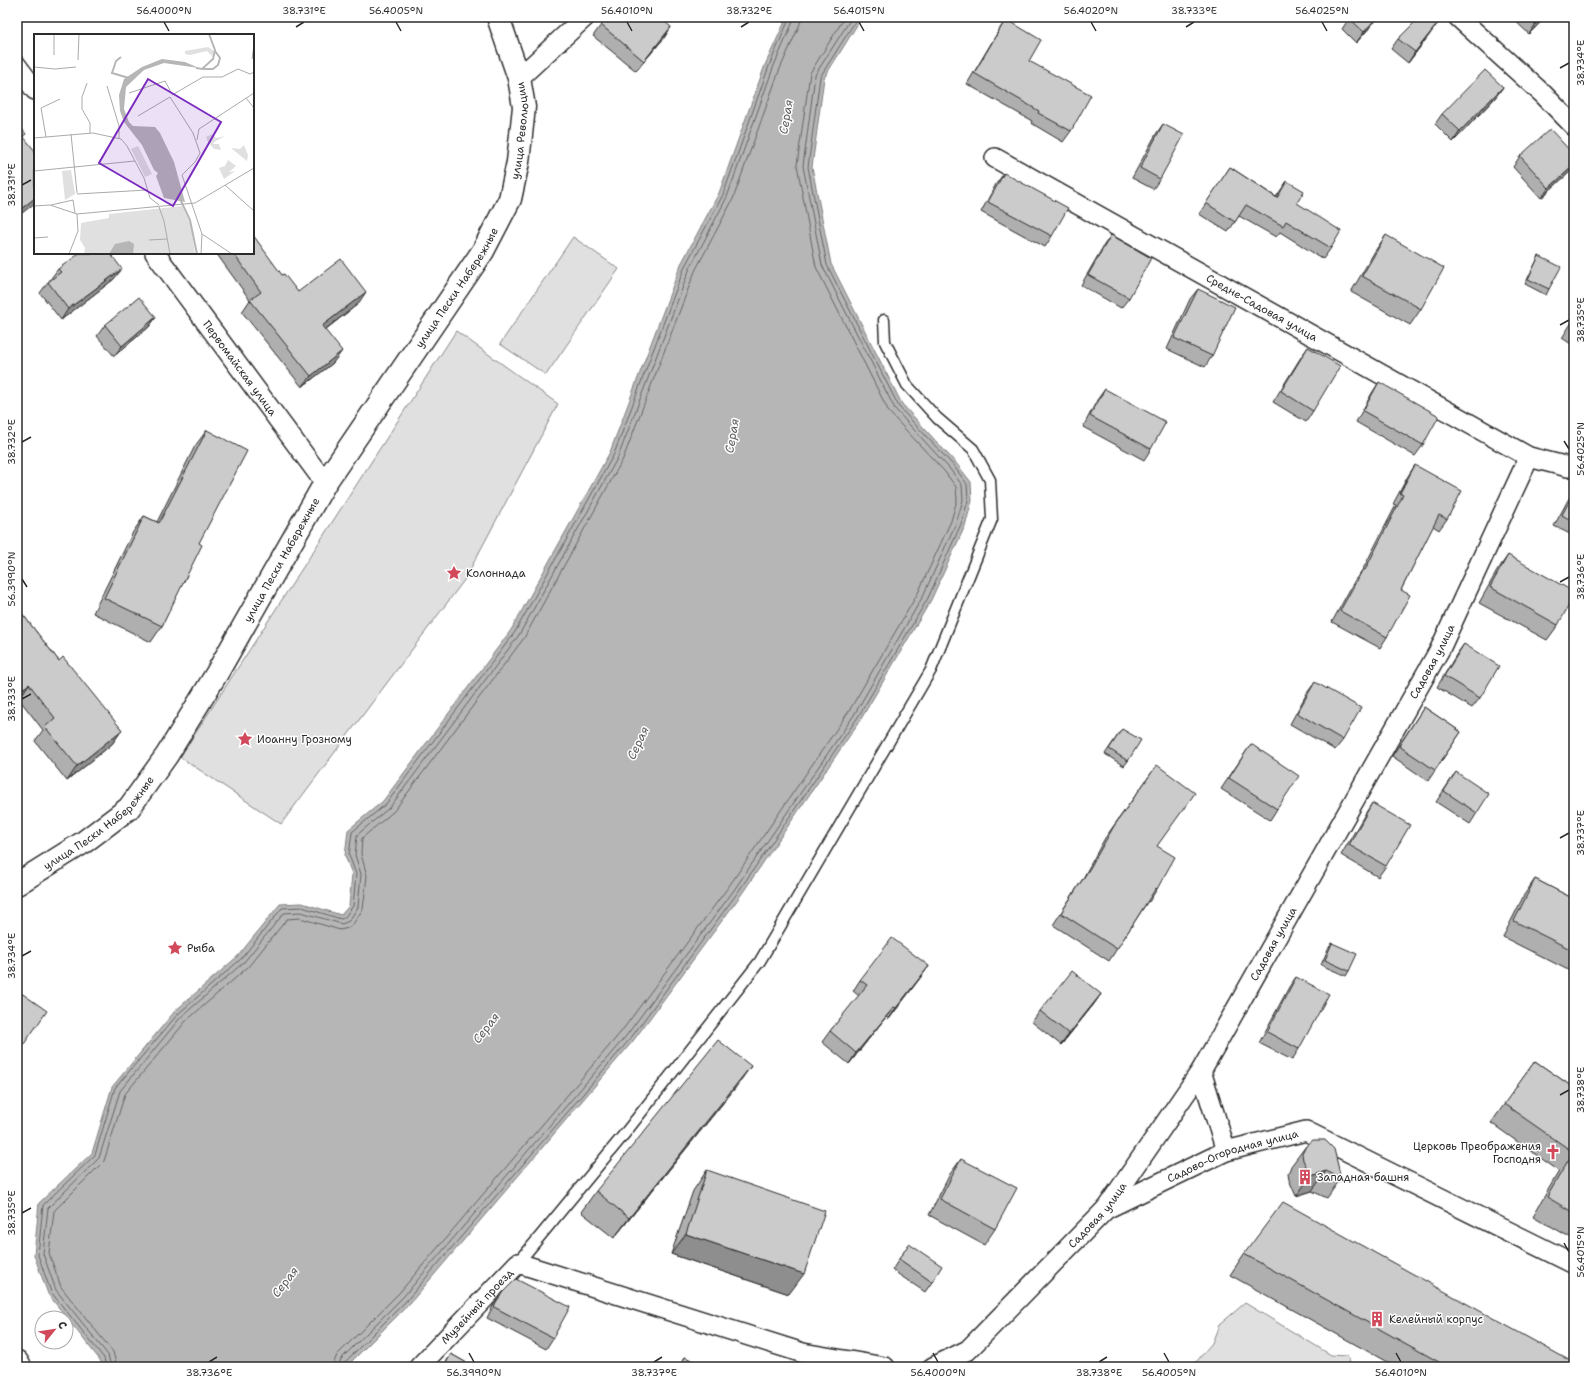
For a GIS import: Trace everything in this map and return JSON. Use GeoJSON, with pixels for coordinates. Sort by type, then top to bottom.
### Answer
{"type":"FeatureCollection","features":[{"type":"Feature","properties":{"kind":"main road","name":"улица Революции"},"geometry":{"type":"LineString","coordinates":[[498,17],[519,78],[524,107],[518,162],[510,199]]}},
{"type":"Feature","properties":{"kind":"main road","name":"улица Пески Набережные"},"geometry":{"type":"LineString","coordinates":[[17,884],[84,842],[129,808],[166,755],[217,673],[325,483],[483,251],[510,199]]}},
{"type":"Feature","properties":{"kind":"main road"},"geometry":{"type":"LineString","coordinates":[[17,1362],[20,1367]]}},
{"type":"Feature","properties":{"kind":"street"},"geometry":{"type":"LineString","coordinates":[[519,78],[586,17]]}},
{"type":"Feature","properties":{"kind":"street"},"geometry":{"type":"LineString","coordinates":[[1458,17],[1543,94],[1574,126]]}},
{"type":"Feature","properties":{"kind":"street"},"geometry":{"type":"LineString","coordinates":[[17,66],[34,89]]}},
{"type":"Feature","properties":{"kind":"street","name":"Средне-Садовая улица"},"geometry":{"type":"LineString","coordinates":[[995,158],[1529,457],[1572,468]]}},
{"type":"Feature","properties":{"kind":"street","name":"Первомайская улица"},"geometry":{"type":"LineString","coordinates":[[156,254],[325,483]]}},
{"type":"Feature","properties":{"kind":"street","name":"Садовая улица"},"geometry":{"type":"LineString","coordinates":[[933,1367],[968,1350],[1106,1209],[1201,1071],[1440,649],[1529,457]]}},
{"type":"Feature","properties":{"kind":"street"},"geometry":{"type":"LineString","coordinates":[[1201,1071],[1226,1151]]}},
{"type":"Feature","properties":{"kind":"street","name":"Садово-Огородная улица"},"geometry":{"type":"LineString","coordinates":[[1106,1209],[1226,1151],[1306,1131],[1574,1264]]}},
{"type":"Feature","properties":{"kind":"street"},"geometry":{"type":"LineString","coordinates":[[518,1263],[803,1353],[885,1367]]}},
{"type":"Feature","properties":{"kind":"street","name":"Музейный проезд"},"geometry":{"type":"LineString","coordinates":[[419,1367],[518,1263]]}},
{"type":"Feature","properties":{"kind":"lane"},"geometry":{"type":"LineString","coordinates":[[518,1263],[626,1132],[760,961],[931,670],[992,519],[990,480],[973,449],[937,418],[907,385],[885,342],[884,320]]}},
{"type":"Feature","properties":{"kind":"shaded area"},"geometry":{"type":"Polygon","coordinates":[[[573,237],[619,269],[546,375],[500,344],[573,237]]]}},
{"type":"Feature","properties":{"kind":"shaded area"},"geometry":{"type":"Polygon","coordinates":[[[456,331],[558,404],[465,579],[281,824],[180,757],[456,331]]]}},
{"type":"Feature","properties":{"kind":"shaded area"},"geometry":{"type":"Polygon","coordinates":[[[1245,1303],[1331,1355],[1347,1356],[1352,1367],[1192,1367],[1212,1343],[1219,1325],[1245,1303]]]}},
{"type":"Feature","properties":{"kind":"water","name":"Серая"},"geometry":{"type":"Polygon","coordinates":[[[787,17],[862,17],[824,78],[812,167],[831,264],[902,404],[956,463],[971,482],[972,501],[965,526],[931,600],[861,719],[741,895],[633,1041],[411,1302],[346,1367],[103,1367],[100,1360],[74,1327],[74,1310],[61,1310],[48,1294],[34,1255],[39,1203],[92,1153],[112,1087],[175,1011],[238,956],[280,904],[302,903],[341,915],[349,906],[352,874],[345,856],[348,830],[383,801],[511,630],[610,452],[681,264],[719,193],[765,65],[787,17]]]}},
{"type":"Feature","properties":{"kind":"building"},"geometry":{"type":"Polygon","coordinates":[[[608,17],[659,17],[671,27],[644,61],[601,25],[608,17]]]}},
{"type":"Feature","properties":{"kind":"building"},"geometry":{"type":"Polygon","coordinates":[[[1377,17],[1364,32],[1349,18],[1377,17]]]}},
{"type":"Feature","properties":{"kind":"building"},"geometry":{"type":"Polygon","coordinates":[[[1420,17],[1429,17],[1438,23],[1415,52],[1398,39],[1420,17]]]}},
{"type":"Feature","properties":{"kind":"building"},"geometry":{"type":"Polygon","coordinates":[[[1529,17],[1543,17],[1536,24],[1529,17]]]}},
{"type":"Feature","properties":{"kind":"building"},"geometry":{"type":"Polygon","coordinates":[[[1006,19],[1041,40],[1029,61],[1091,95],[1071,131],[1038,113],[1039,111],[974,73],[1006,19]]]}},
{"type":"Feature","properties":{"kind":"building"},"geometry":{"type":"Polygon","coordinates":[[[1485,70],[1503,87],[1460,131],[1442,114],[1485,70]]]}},
{"type":"Feature","properties":{"kind":"building"},"geometry":{"type":"Polygon","coordinates":[[[17,123],[26,134],[23,136],[34,150],[34,199],[17,212],[17,123]]]}},
{"type":"Feature","properties":{"kind":"building"},"geometry":{"type":"Polygon","coordinates":[[[1163,124],[1184,135],[1160,179],[1140,168],[1163,124]]]}},
{"type":"Feature","properties":{"kind":"building"},"geometry":{"type":"Polygon","coordinates":[[[1550,129],[1574,155],[1574,165],[1549,188],[1520,156],[1550,129]]]}},
{"type":"Feature","properties":{"kind":"building"},"geometry":{"type":"Polygon","coordinates":[[[1230,167],[1277,198],[1287,181],[1304,191],[1297,203],[1341,231],[1331,248],[1286,221],[1283,226],[1246,205],[1235,222],[1206,203],[1230,167]]]}},
{"type":"Feature","properties":{"kind":"building"},"geometry":{"type":"Polygon","coordinates":[[[1004,173],[1068,208],[1052,236],[988,202],[1004,173]]]}},
{"type":"Feature","properties":{"kind":"building"},"geometry":{"type":"Polygon","coordinates":[[[1111,235],[1151,258],[1129,298],[1088,275],[1111,235]]]}},
{"type":"Feature","properties":{"kind":"building"},"geometry":{"type":"Polygon","coordinates":[[[1386,235],[1444,268],[1421,309],[1362,276],[1386,235]]]}},
{"type":"Feature","properties":{"kind":"building"},"geometry":{"type":"Polygon","coordinates":[[[254,236],[282,275],[284,274],[298,292],[341,259],[366,292],[322,326],[342,351],[311,376],[250,300],[261,292],[234,254],[254,254],[254,236]]]}},
{"type":"Feature","properties":{"kind":"building"},"geometry":{"type":"Polygon","coordinates":[[[79,254],[111,254],[122,269],[68,309],[48,282],[61,272],[58,269],[79,254]]]}},
{"type":"Feature","properties":{"kind":"building"},"geometry":{"type":"Polygon","coordinates":[[[1539,256],[1561,267],[1549,289],[1528,279],[1539,256]]]}},
{"type":"Feature","properties":{"kind":"building"},"geometry":{"type":"Polygon","coordinates":[[[1198,289],[1235,307],[1212,356],[1174,338],[1198,289]]]}},
{"type":"Feature","properties":{"kind":"building"},"geometry":{"type":"Polygon","coordinates":[[[139,297],[156,317],[122,346],[105,325],[139,297]]]}},
{"type":"Feature","properties":{"kind":"building"},"geometry":{"type":"Polygon","coordinates":[[[1308,347],[1340,366],[1313,411],[1281,391],[1308,347]]]}},
{"type":"Feature","properties":{"kind":"building"},"geometry":{"type":"Polygon","coordinates":[[[1379,382],[1439,416],[1423,445],[1363,411],[1379,382]]]}},
{"type":"Feature","properties":{"kind":"building"},"geometry":{"type":"Polygon","coordinates":[[[1105,389],[1166,422],[1151,449],[1090,416],[1105,389]]]}},
{"type":"Feature","properties":{"kind":"building"},"geometry":{"type":"Polygon","coordinates":[[[207,430],[247,451],[199,543],[202,545],[162,626],[104,598],[144,516],[159,523],[207,430]]]}},
{"type":"Feature","properties":{"kind":"building"},"geometry":{"type":"Polygon","coordinates":[[[1415,465],[1462,491],[1447,519],[1439,515],[1401,590],[1410,595],[1387,637],[1340,611],[1363,569],[1365,570],[1403,495],[1400,493],[1415,465]]]}},
{"type":"Feature","properties":{"kind":"building"},"geometry":{"type":"Polygon","coordinates":[[[1574,492],[1574,522],[1562,515],[1574,492]]]}},
{"type":"Feature","properties":{"kind":"building"},"geometry":{"type":"Polygon","coordinates":[[[1508,555],[1574,592],[1574,596],[1558,625],[1490,587],[1508,555]]]}},
{"type":"Feature","properties":{"kind":"building"},"geometry":{"type":"Polygon","coordinates":[[[17,607],[59,661],[63,657],[122,730],[77,766],[45,727],[55,718],[29,684],[24,688],[17,680],[17,607]]]}},
{"type":"Feature","properties":{"kind":"building"},"geometry":{"type":"Polygon","coordinates":[[[1464,644],[1499,666],[1480,698],[1444,676],[1464,644]]]}},
{"type":"Feature","properties":{"kind":"building"},"geometry":{"type":"Polygon","coordinates":[[[1315,682],[1361,708],[1343,740],[1297,713],[1315,682]]]}},
{"type":"Feature","properties":{"kind":"building"},"geometry":{"type":"Polygon","coordinates":[[[1424,707],[1461,732],[1435,770],[1399,746],[1424,707]]]}},
{"type":"Feature","properties":{"kind":"building"},"geometry":{"type":"Polygon","coordinates":[[[1122,729],[1141,740],[1128,761],[1109,749],[1122,729]]]}},
{"type":"Feature","properties":{"kind":"building"},"geometry":{"type":"Polygon","coordinates":[[[1251,744],[1299,776],[1277,809],[1229,778],[1251,744]]]}},
{"type":"Feature","properties":{"kind":"building"},"geometry":{"type":"Polygon","coordinates":[[[1157,765],[1195,793],[1157,846],[1175,857],[1157,889],[1156,888],[1117,949],[1061,913],[1090,868],[1114,826],[1157,765]]]}},
{"type":"Feature","properties":{"kind":"building"},"geometry":{"type":"Polygon","coordinates":[[[1456,772],[1489,794],[1477,813],[1444,791],[1456,772]]]}},
{"type":"Feature","properties":{"kind":"building"},"geometry":{"type":"Polygon","coordinates":[[[1372,803],[1410,825],[1386,866],[1349,845],[1372,803]]]}},
{"type":"Feature","properties":{"kind":"building"},"geometry":{"type":"Polygon","coordinates":[[[1535,879],[1574,899],[1574,951],[1514,921],[1535,879]]]}},
{"type":"Feature","properties":{"kind":"building"},"geometry":{"type":"Polygon","coordinates":[[[892,938],[929,966],[896,1008],[894,1007],[856,1053],[830,1031],[867,985],[860,980],[892,938]]]}},
{"type":"Feature","properties":{"kind":"building"},"geometry":{"type":"Polygon","coordinates":[[[1332,943],[1357,954],[1349,971],[1325,960],[1332,943]]]}},
{"type":"Feature","properties":{"kind":"building"},"geometry":{"type":"Polygon","coordinates":[[[1072,971],[1101,994],[1069,1034],[1040,1011],[1072,971]]]}},
{"type":"Feature","properties":{"kind":"building"},"geometry":{"type":"Polygon","coordinates":[[[1296,977],[1329,994],[1299,1049],[1267,1032],[1296,977]]]}},
{"type":"Feature","properties":{"kind":"building"},"geometry":{"type":"Polygon","coordinates":[[[17,990],[47,1011],[17,1054],[17,990]]]}},
{"type":"Feature","properties":{"kind":"building"},"geometry":{"type":"Polygon","coordinates":[[[718,1040],[751,1066],[629,1218],[596,1191],[718,1040]]]}},
{"type":"Feature","properties":{"kind":"building"},"geometry":{"type":"Polygon","coordinates":[[[1535,1061],[1574,1088],[1574,1213],[1547,1197],[1573,1152],[1504,1104],[1535,1061]]]}},
{"type":"Feature","properties":{"kind":"building"},"geometry":{"type":"Polygon","coordinates":[[[1313,1140],[1325,1140],[1334,1149],[1341,1178],[1326,1171],[1311,1176],[1303,1160],[1302,1154],[1306,1146],[1313,1140]]]}},
{"type":"Feature","properties":{"kind":"building"},"geometry":{"type":"Polygon","coordinates":[[[961,1159],[1017,1188],[995,1229],[940,1199],[961,1159]]]}},
{"type":"Feature","properties":{"kind":"building"},"geometry":{"type":"Polygon","coordinates":[[[707,1170],[825,1211],[804,1274],[686,1234],[707,1170]]]}},
{"type":"Feature","properties":{"kind":"building"},"geometry":{"type":"Polygon","coordinates":[[[1283,1202],[1574,1363],[1574,1367],[1448,1367],[1244,1254],[1283,1202]]]}},
{"type":"Feature","properties":{"kind":"building"},"geometry":{"type":"Polygon","coordinates":[[[909,1244],[942,1266],[932,1282],[899,1259],[909,1244]]]}},
{"type":"Feature","properties":{"kind":"building"},"geometry":{"type":"Polygon","coordinates":[[[516,1279],[570,1307],[553,1338],[494,1307],[502,1293],[516,1279]]]}},
{"type":"Feature","properties":{"kind":"building"},"geometry":{"type":"Polygon","coordinates":[[[451,1354],[474,1367],[444,1367],[451,1354]]]}},
{"type":"Feature","properties":{"kind":"building"},"geometry":{"type":"Polygon","coordinates":[[[685,1357],[705,1367],[680,1367],[685,1357]]]}},
{"type":"Feature","properties":{"kind":"place","name":"Колоннада"},"geometry":{"type":"Point","coordinates":[454,573]}},
{"type":"Feature","properties":{"kind":"place","name":"Иоанну Грозному"},"geometry":{"type":"Point","coordinates":[245,739]}},
{"type":"Feature","properties":{"kind":"place","name":"Рыба"},"geometry":{"type":"Point","coordinates":[175,948]}},
{"type":"Feature","properties":{"kind":"place","name":"Церковь Преображения Господня"},"geometry":{"type":"Point","coordinates":[1553,1152]}},
{"type":"Feature","properties":{"kind":"place","name":"Западная башня"},"geometry":{"type":"Point","coordinates":[1305,1177]}},
{"type":"Feature","properties":{"kind":"place","name":"Келейный корпус"},"geometry":{"type":"Point","coordinates":[1377,1319]}}]}
